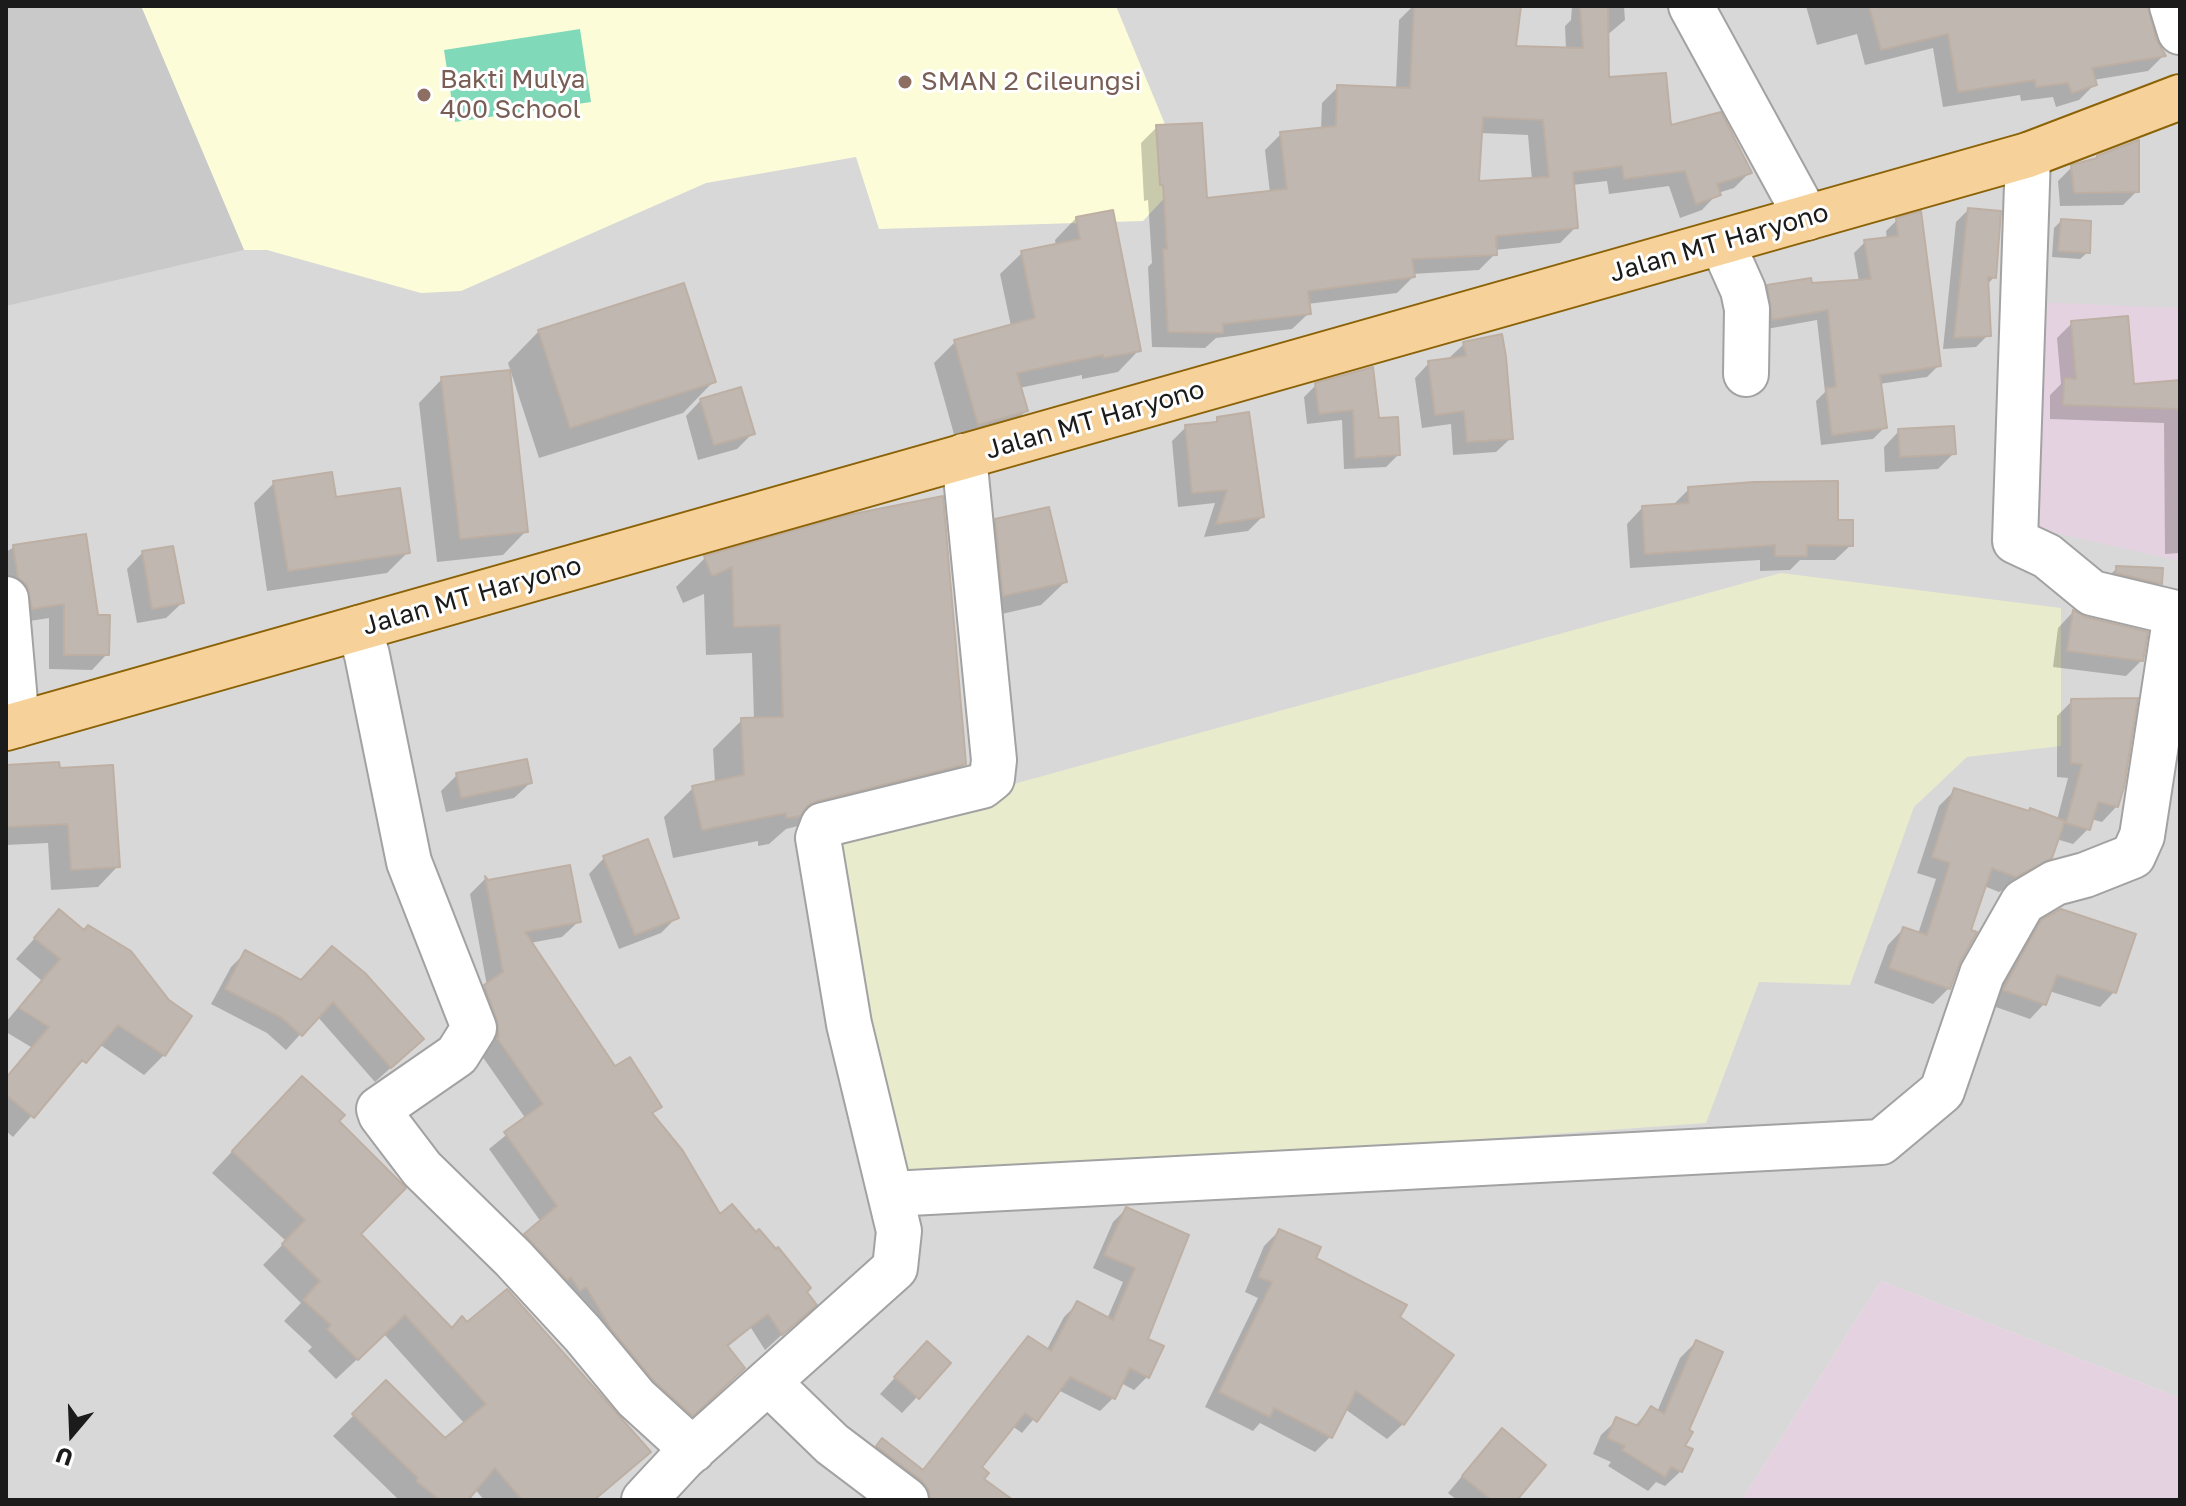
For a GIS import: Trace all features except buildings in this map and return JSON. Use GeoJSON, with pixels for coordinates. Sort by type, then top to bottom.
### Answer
{"type":"FeatureCollection","features":[{"type":"Feature","properties":{"kind":"main road","name":"Jalan MT Haryono"},"geometry":{"type":"LineString","coordinates":[[12,727],[2028,155],[2180,97]]}},
{"type":"Feature","properties":{"kind":"street"},"geometry":{"type":"LineString","coordinates":[[1691,6],[1807,218]]}},
{"type":"Feature","properties":{"kind":"street"},"geometry":{"type":"LineString","coordinates":[[2172,6],[2180,32]]}},
{"type":"Feature","properties":{"kind":"street"},"geometry":{"type":"LineString","coordinates":[[891,1194],[1881,1142],[1942,1091],[1982,974],[2023,902],[2055,883],[2133,856],[2142,836],[2176,613],[2092,593],[2047,556],[2015,541],[2028,155]]}},
{"type":"Feature","properties":{"kind":"street"},"geometry":{"type":"LineString","coordinates":[[1722,243],[1743,290],[1747,309],[1746,374]]}},
{"type":"Feature","properties":{"kind":"street"},"geometry":{"type":"LineString","coordinates":[[644,1500],[693,1450],[895,1268],[899,1231],[849,1024],[818,838],[823,825],[982,786],[992,778],[994,760],[964,456]]}},
{"type":"Feature","properties":{"kind":"street"},"geometry":{"type":"LineString","coordinates":[[6,599],[12,727]]}},
{"type":"Feature","properties":{"kind":"street"},"geometry":{"type":"LineString","coordinates":[[359,628],[409,862],[474,1028],[457,1055],[379,1109],[381,1115],[422,1169],[513,1258],[583,1334],[636,1398],[693,1450]]}},
{"type":"Feature","properties":{"kind":"street"},"geometry":{"type":"LineString","coordinates":[[768,1382],[832,1444],[906,1500]]}},
{"type":"Feature","properties":{"kind":"shaded area"},"geometry":{"type":"Polygon","coordinates":[[[6,6],[2180,6],[2180,1398],[1881,1281],[1742,1500],[6,1500],[6,6]]]}},
{"type":"Feature","properties":{"kind":"shaded area"},"geometry":{"type":"Polygon","coordinates":[[[6,6],[141,6],[244,250],[6,306],[6,6]]]}},
{"type":"Feature","properties":{"kind":"shaded area"},"geometry":{"type":"Polygon","coordinates":[[[141,6],[1116,6],[1186,175],[1143,221],[879,229],[856,157],[706,183],[461,291],[421,293],[267,250],[244,250],[141,6]]]}},
{"type":"Feature","properties":{"kind":"shaded area"},"geometry":{"type":"Polygon","coordinates":[[[2031,302],[2180,308],[2180,561],[2025,526],[2031,302]]]}},
{"type":"Feature","properties":{"kind":"shaded area"},"geometry":{"type":"Polygon","coordinates":[[[1781,573],[2061,608],[2061,746],[1967,757],[1914,807],[1850,985],[1759,982],[1706,1123],[887,1182],[828,835],[1781,573]]]}},
{"type":"Feature","properties":{"kind":"shaded area"},"geometry":{"type":"Polygon","coordinates":[[[1881,1281],[2180,1398],[2180,1500],[1742,1500],[1881,1281]]]}},
{"type":"Feature","properties":{"kind":"green space"},"geometry":{"type":"Polygon","coordinates":[[[580,29],[591,102],[455,122],[444,50],[580,29]]]}},
{"type":"Feature","properties":{"kind":"place","name":"SMAN 2 Cileungsi"},"geometry":{"type":"Point","coordinates":[905,82]}},
{"type":"Feature","properties":{"kind":"place","name":"Bakti Mulya 400 School"},"geometry":{"type":"Point","coordinates":[424,95]}}]}
